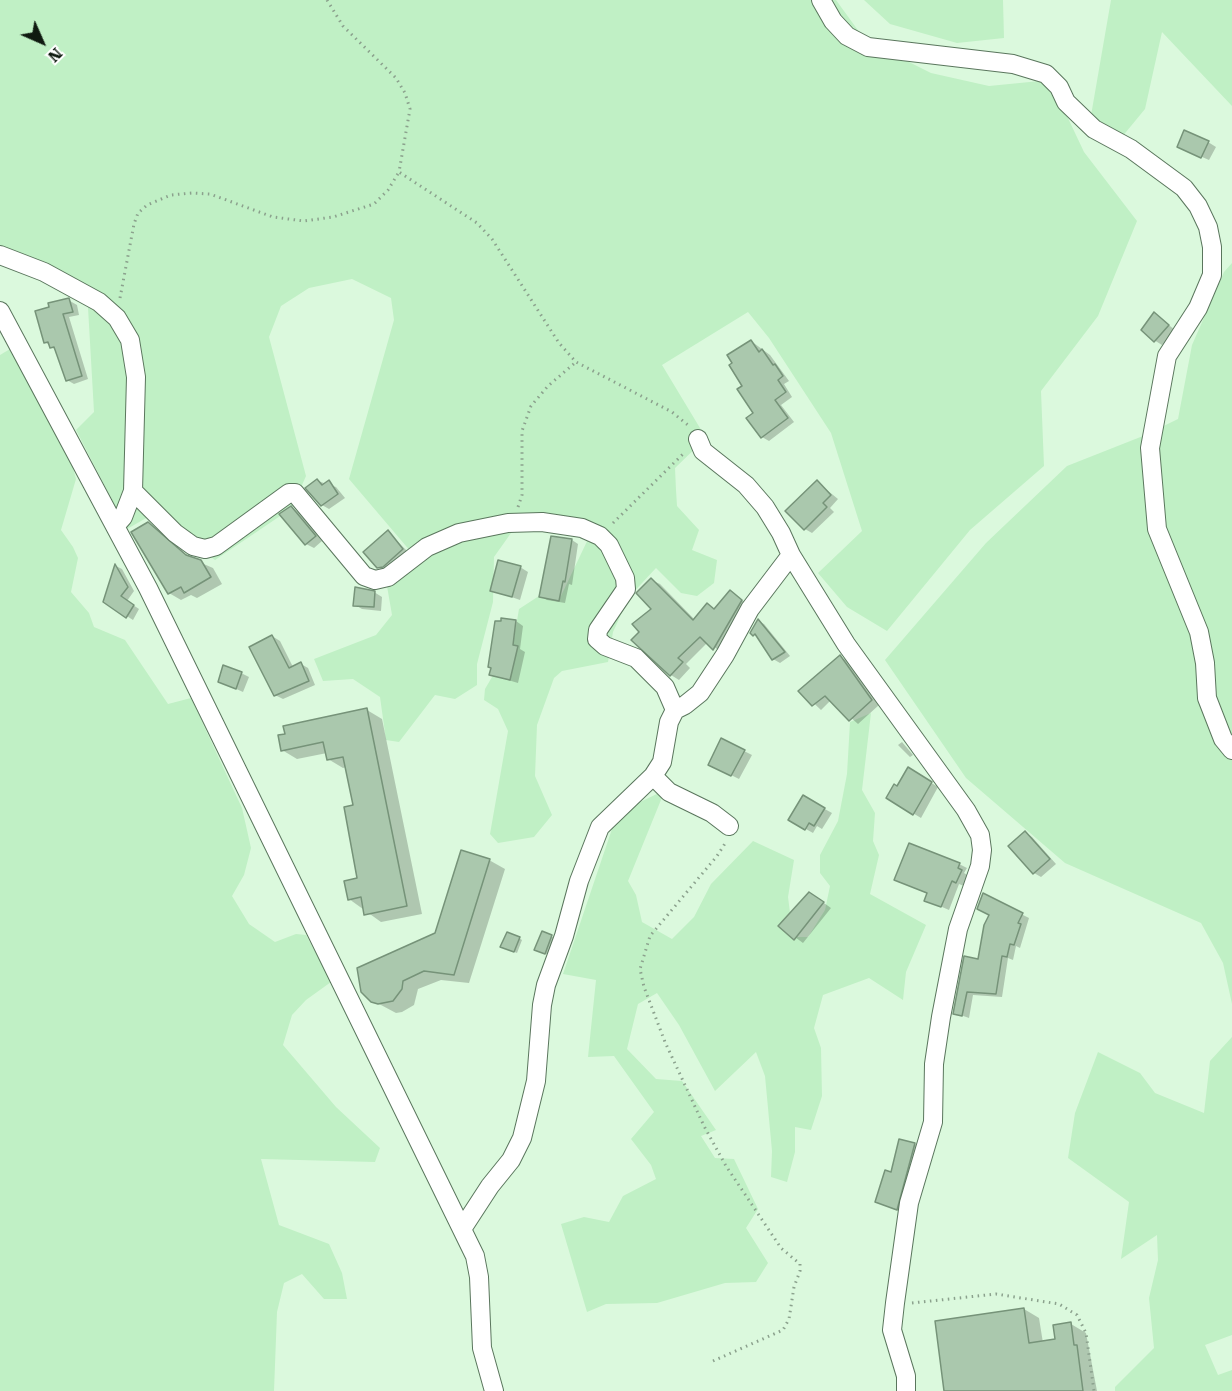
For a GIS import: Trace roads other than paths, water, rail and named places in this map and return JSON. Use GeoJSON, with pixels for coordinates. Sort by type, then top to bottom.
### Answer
{"type":"FeatureCollection","features":[{"type":"Feature","properties":{"kind":"street"},"geometry":{"type":"LineString","coordinates":[[821,0],[832,21],[847,36],[868,47],[1013,64],[1046,74],[1059,87],[1066,102],[1094,129],[1131,149],[1184,188],[1198,206],[1208,227],[1212,247],[1212,275],[1198,308],[1167,356],[1150,448],[1157,529],[1199,632],[1205,663],[1207,698],[1224,739],[1232,750]]}},
{"type":"Feature","properties":{"kind":"street"},"geometry":{"type":"LineString","coordinates":[[0,255],[44,272],[99,302],[117,318],[130,340],[136,377],[133,491],[123,517],[116,526]]}},
{"type":"Feature","properties":{"kind":"street"},"geometry":{"type":"LineString","coordinates":[[0,311],[116,526],[265,822],[475,1256],[479,1277],[482,1348],[494,1391]]}},
{"type":"Feature","properties":{"kind":"street"},"geometry":{"type":"LineString","coordinates":[[698,439],[703,451],[746,485],[765,507],[791,555],[846,644],[966,810],[980,835],[982,850],[980,866],[958,929],[940,1017],[934,1064],[933,1122],[909,1203],[895,1304],[892,1330],[906,1376],[906,1391]]}},
{"type":"Feature","properties":{"kind":"street"},"geometry":{"type":"LineString","coordinates":[[133,491],[175,533],[193,546],[205,549],[216,546],[289,494],[295,493],[364,576],[375,580],[388,577],[427,547],[459,533],[508,523],[543,522],[582,528],[600,536],[609,545],[626,578],[626,589],[598,630],[597,639],[605,646],[636,658],[665,687],[675,710]]}},
{"type":"Feature","properties":{"kind":"street"},"geometry":{"type":"LineString","coordinates":[[462,1229],[511,1160],[522,1138],[536,1081],[542,1005],[546,985],[564,936],[579,881],[600,827],[653,776],[662,762],[669,722],[675,710],[700,693],[725,655],[750,609],[791,555]]}},
{"type":"Feature","properties":{"kind":"street"},"geometry":{"type":"LineString","coordinates":[[653,776],[669,792],[712,813],[729,826]]}}]}
